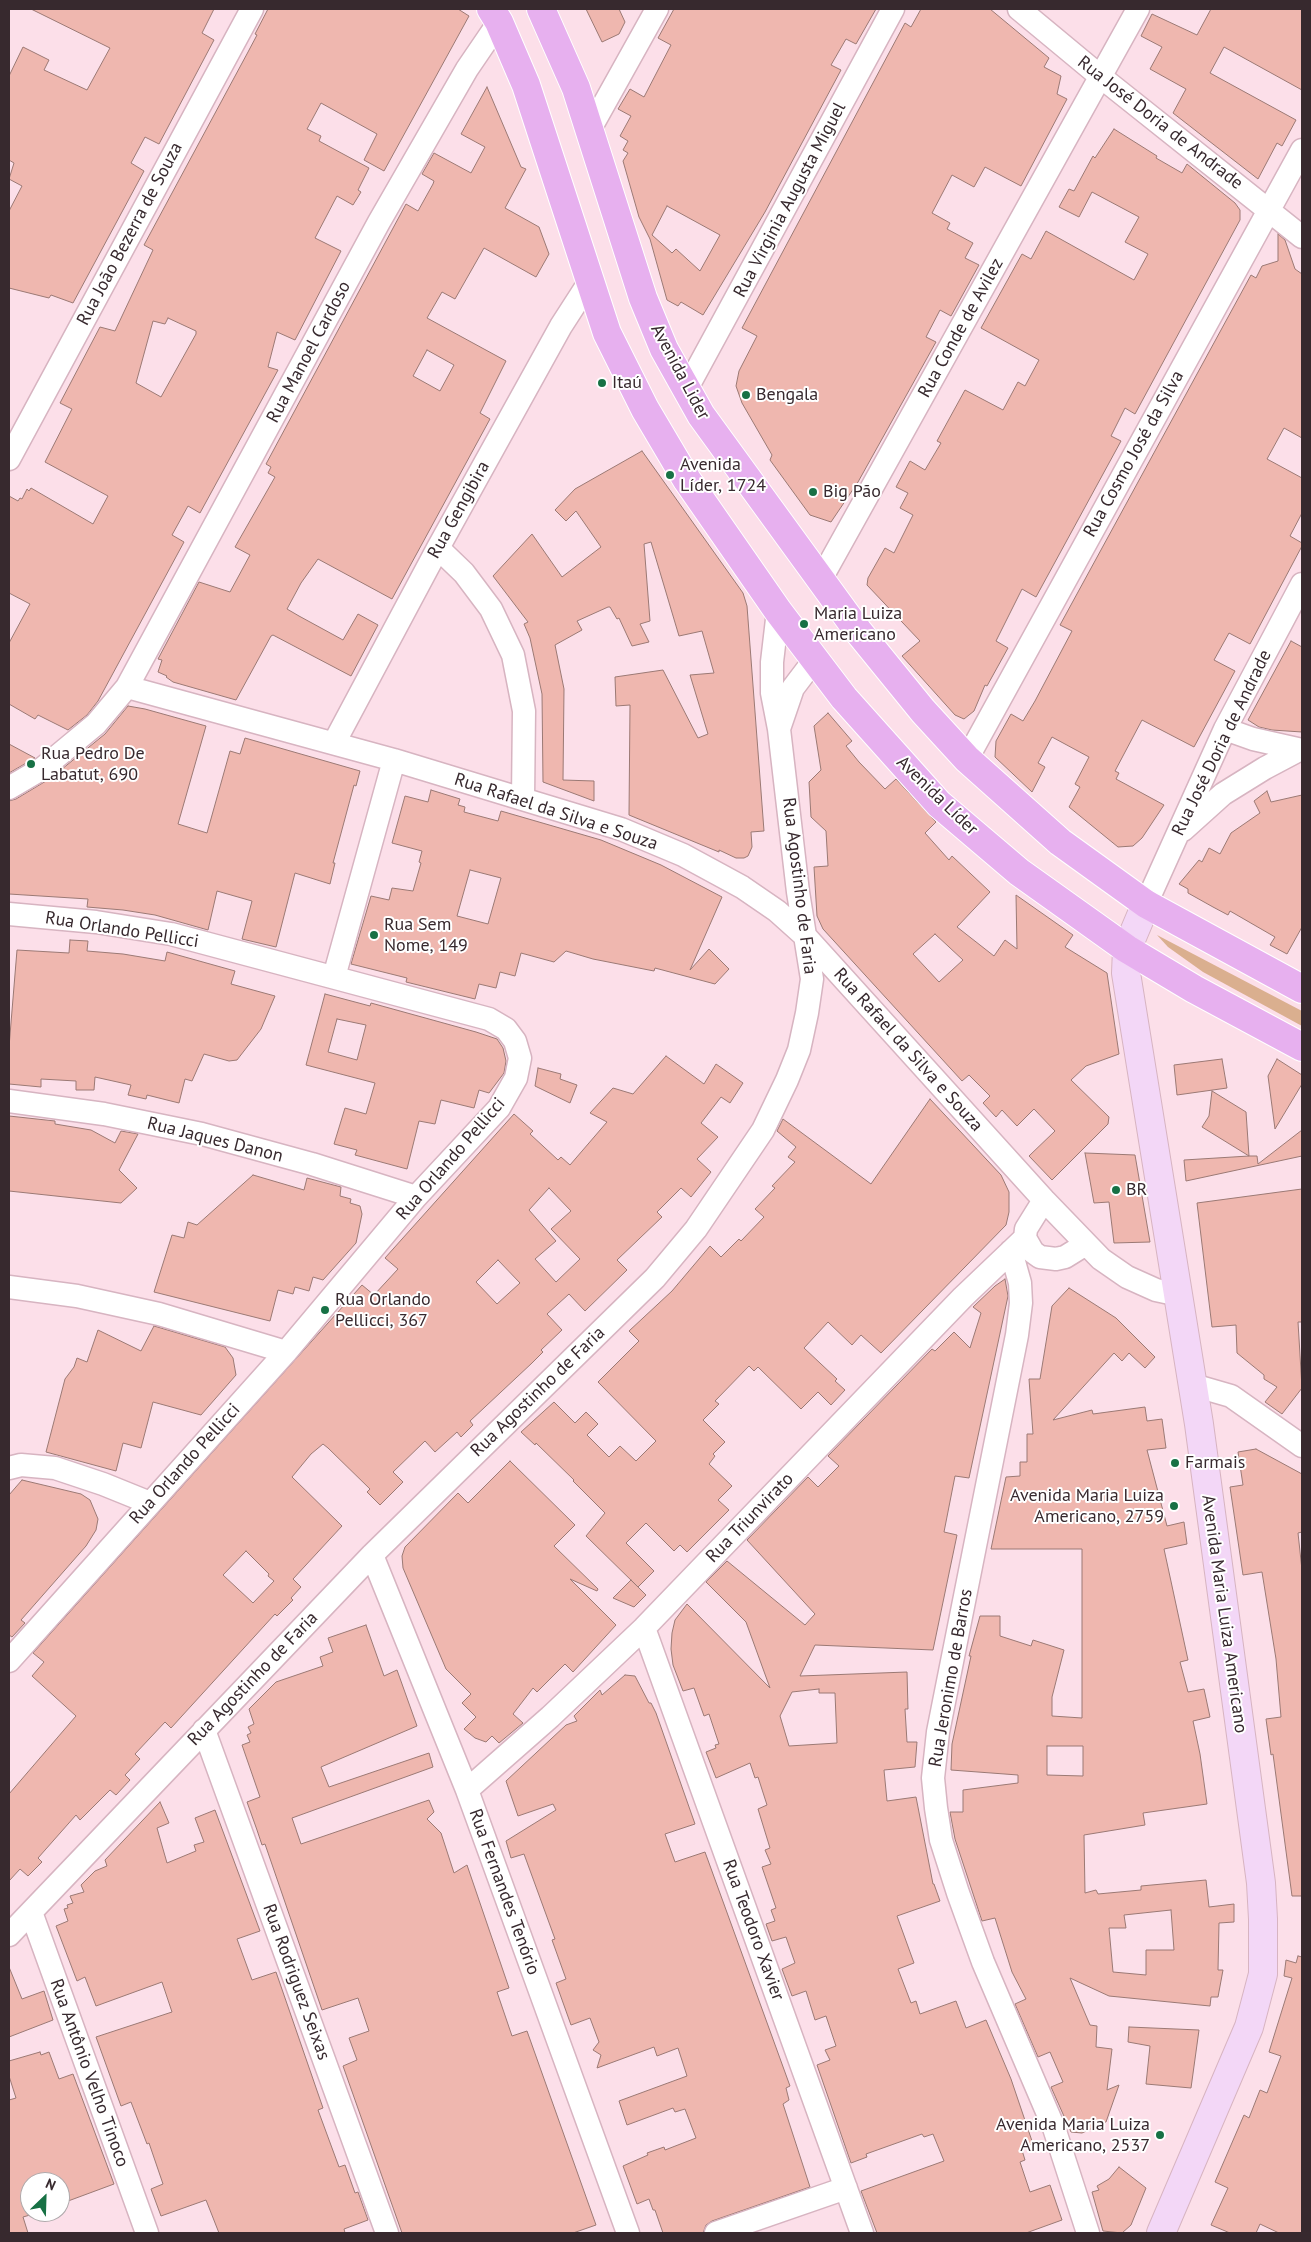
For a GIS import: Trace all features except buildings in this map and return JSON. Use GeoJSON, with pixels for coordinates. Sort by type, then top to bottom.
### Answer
{"type":"FeatureCollection","features":[{"type":"Feature","properties":{"kind":"main road","name":"Avenida Lider"},"geometry":{"type":"LineString","coordinates":[[541,9],[576,88],[642,298],[664,349],[686,390],[701,416],[858,631],[905,689],[967,759]]}},
{"type":"Feature","properties":{"kind":"main road"},"geometry":{"type":"LineString","coordinates":[[495,16],[526,85],[590,281]]}},
{"type":"Feature","properties":{"kind":"main road","name":"Avenida Líder"},"geometry":{"type":"LineString","coordinates":[[590,281],[607,333],[645,409],[689,482],[778,611],[844,698],[939,804],[1019,872],[1127,949],[1194,989],[1302,1047]]}},
{"type":"Feature","properties":{"kind":"main road"},"geometry":{"type":"LineString","coordinates":[[967,759],[1060,842],[1146,904],[1302,989]]}},
{"type":"Feature","properties":{"kind":"main road"},"geometry":{"type":"LineString","coordinates":[[1127,949],[1146,904]]}},
{"type":"Feature","properties":{"kind":"main road","name":"Avenida Maria Luiza Americano"},"geometry":{"type":"LineString","coordinates":[[1127,949],[1126,973],[1193,1385],[1261,1883],[1263,1974],[1249,2027],[1161,2233]]}},
{"type":"Feature","properties":{"kind":"street","name":"Rua João Bezerra de Souza"},"geometry":{"type":"LineString","coordinates":[[9,459],[252,9]]}},
{"type":"Feature","properties":{"kind":"street"},"geometry":{"type":"LineString","coordinates":[[589,131],[657,9]]}},
{"type":"Feature","properties":{"kind":"street","name":"Rua Virginia Augusta Miguel"},"geometry":{"type":"LineString","coordinates":[[686,390],[893,9]]}},
{"type":"Feature","properties":{"kind":"street","name":"Rua José Doria de Andrade"},"geometry":{"type":"LineString","coordinates":[[1019,9],[1101,77],[1302,237]]}},
{"type":"Feature","properties":{"kind":"street"},"geometry":{"type":"LineString","coordinates":[[1101,77],[1138,9]]}},
{"type":"Feature","properties":{"kind":"street","name":"Rua Manoel Cardoso"},"geometry":{"type":"LineString","coordinates":[[9,788],[43,768],[96,724],[127,687],[379,222],[467,69],[495,16]]}},
{"type":"Feature","properties":{"kind":"street","name":"Rua Conde de Avilez"},"geometry":{"type":"LineString","coordinates":[[821,579],[1101,77]]}},
{"type":"Feature","properties":{"kind":"street","name":"Rua Cosmo José da Silva"},"geometry":{"type":"LineString","coordinates":[[967,759],[1302,150]]}},
{"type":"Feature","properties":{"kind":"street","name":"Rua Gengibira"},"geometry":{"type":"LineString","coordinates":[[334,743],[438,548],[561,326],[590,281]]}},
{"type":"Feature","properties":{"kind":"street"},"geometry":{"type":"LineString","coordinates":[[438,548],[464,573],[491,609],[513,655],[524,711],[523,799]]}},
{"type":"Feature","properties":{"kind":"street","name":"Rua José Doria de Andrade"},"geometry":{"type":"LineString","coordinates":[[1146,904],[1225,729],[1302,584]]}},
{"type":"Feature","properties":{"kind":"street","name":"Rua Agostinho de Faria"},"geometry":{"type":"LineString","coordinates":[[9,1935],[372,1555],[655,1278],[696,1229],[763,1130],[799,1050],[812,979],[798,892],[779,729],[775,711],[772,678],[778,611]]}},
{"type":"Feature","properties":{"kind":"street","name":"Rua Agostinho de Faria"},"geometry":{"type":"LineString","coordinates":[[779,729],[793,688],[815,659]]}},
{"type":"Feature","properties":{"kind":"street","name":"Rua Rafael da Silva e Souza"},"geometry":{"type":"LineString","coordinates":[[127,687],[394,760],[622,829],[683,855],[742,887],[777,911],[806,937],[1044,1200],[1101,1259],[1126,1277],[1156,1290],[1179,1295]]}},
{"type":"Feature","properties":{"kind":"street"},"geometry":{"type":"LineString","coordinates":[[1225,729],[1253,739],[1301,750]]}},
{"type":"Feature","properties":{"kind":"street"},"geometry":{"type":"LineString","coordinates":[[1177,836],[1223,794],[1264,768],[1301,750]]}},
{"type":"Feature","properties":{"kind":"street"},"geometry":{"type":"LineString","coordinates":[[334,977],[394,760]]}},
{"type":"Feature","properties":{"kind":"street","name":"Rua Orlando Pellicci"},"geometry":{"type":"LineString","coordinates":[[9,914],[96,922],[171,934],[489,1019],[506,1029],[514,1041],[520,1058],[516,1078],[499,1108],[416,1197],[286,1352],[9,1661]]}},
{"type":"Feature","properties":{"kind":"street","name":"Rua Jaques Danon"},"geometry":{"type":"LineString","coordinates":[[9,1101],[104,1114],[202,1134],[312,1164],[416,1197]]}},
{"type":"Feature","properties":{"kind":"street"},"geometry":{"type":"LineString","coordinates":[[1044,1200],[1029,1221],[1018,1245],[1048,1258],[1065,1257],[1086,1244]]}},
{"type":"Feature","properties":{"kind":"street","name":"Rua Triunvirato"},"geometry":{"type":"LineString","coordinates":[[467,1790],[550,1717],[644,1628],[963,1297],[1018,1245]]}},
{"type":"Feature","properties":{"kind":"street","name":"Rua Jeronimo de Barros"},"geometry":{"type":"LineString","coordinates":[[1018,1245],[1021,1303],[1017,1335],[938,1732],[933,1778],[942,1840],[958,1893],[983,1962],[1054,2128],[1088,2233]]}},
{"type":"Feature","properties":{"kind":"street"},"geometry":{"type":"LineString","coordinates":[[9,1287],[77,1296],[159,1314],[286,1352]]}},
{"type":"Feature","properties":{"kind":"street"},"geometry":{"type":"LineString","coordinates":[[1193,1385],[1231,1396],[1302,1446]]}},
{"type":"Feature","properties":{"kind":"street"},"geometry":{"type":"LineString","coordinates":[[9,1468],[20,1465],[55,1468],[103,1484],[150,1503]]}},
{"type":"Feature","properties":{"kind":"street","name":"Rua Fernandes Tenório"},"geometry":{"type":"LineString","coordinates":[[372,1555],[467,1790],[628,2233]]}},
{"type":"Feature","properties":{"kind":"street","name":"Rua Teodoro Xavier"},"geometry":{"type":"LineString","coordinates":[[644,1628],[862,2233]]}},
{"type":"Feature","properties":{"kind":"street","name":"Rua Rodriguez Seixas"},"geometry":{"type":"LineString","coordinates":[[204,1730],[387,2233]]}},
{"type":"Feature","properties":{"kind":"street","name":"Rua Antônio Velho Tinoco"},"geometry":{"type":"LineString","coordinates":[[31,1912],[147,2233]]}},
{"type":"Feature","properties":{"kind":"street"},"geometry":{"type":"LineString","coordinates":[[716,2233],[846,2188]]}},
{"type":"Feature","properties":{"kind":"shaded area"},"geometry":{"type":"Polygon","coordinates":[[[1157,935],[1302,1011],[1302,1026],[1203,972],[1168,947],[1157,935]]]}},
{"type":"Feature","properties":{"kind":"place","name":"Itaú"},"geometry":{"type":"Point","coordinates":[602,383]}},
{"type":"Feature","properties":{"kind":"place","name":"Bengala"},"geometry":{"type":"Point","coordinates":[746,395]}},
{"type":"Feature","properties":{"kind":"place","name":"Avenida Líder, 1724"},"geometry":{"type":"Point","coordinates":[670,475]}},
{"type":"Feature","properties":{"kind":"place","name":"Big Pão"},"geometry":{"type":"Point","coordinates":[813,492]}},
{"type":"Feature","properties":{"kind":"place","name":"Maria Luiza Americano"},"geometry":{"type":"Point","coordinates":[804,624]}},
{"type":"Feature","properties":{"kind":"place","name":"Rua Pedro De Labatut, 690"},"geometry":{"type":"Point","coordinates":[31,764]}},
{"type":"Feature","properties":{"kind":"place","name":"Rua Sem Nome, 149"},"geometry":{"type":"Point","coordinates":[374,935]}},
{"type":"Feature","properties":{"kind":"place","name":"BR"},"geometry":{"type":"Point","coordinates":[1116,1190]}},
{"type":"Feature","properties":{"kind":"place","name":"Rua Orlando Pellicci, 367"},"geometry":{"type":"Point","coordinates":[325,1310]}},
{"type":"Feature","properties":{"kind":"place","name":"Farmais"},"geometry":{"type":"Point","coordinates":[1175,1463]}},
{"type":"Feature","properties":{"kind":"place","name":"Avenida Maria Luiza Americano, 2759"},"geometry":{"type":"Point","coordinates":[1174,1506]}},
{"type":"Feature","properties":{"kind":"place","name":"Avenida Maria Luiza Americano, 2537"},"geometry":{"type":"Point","coordinates":[1160,2135]}}]}
